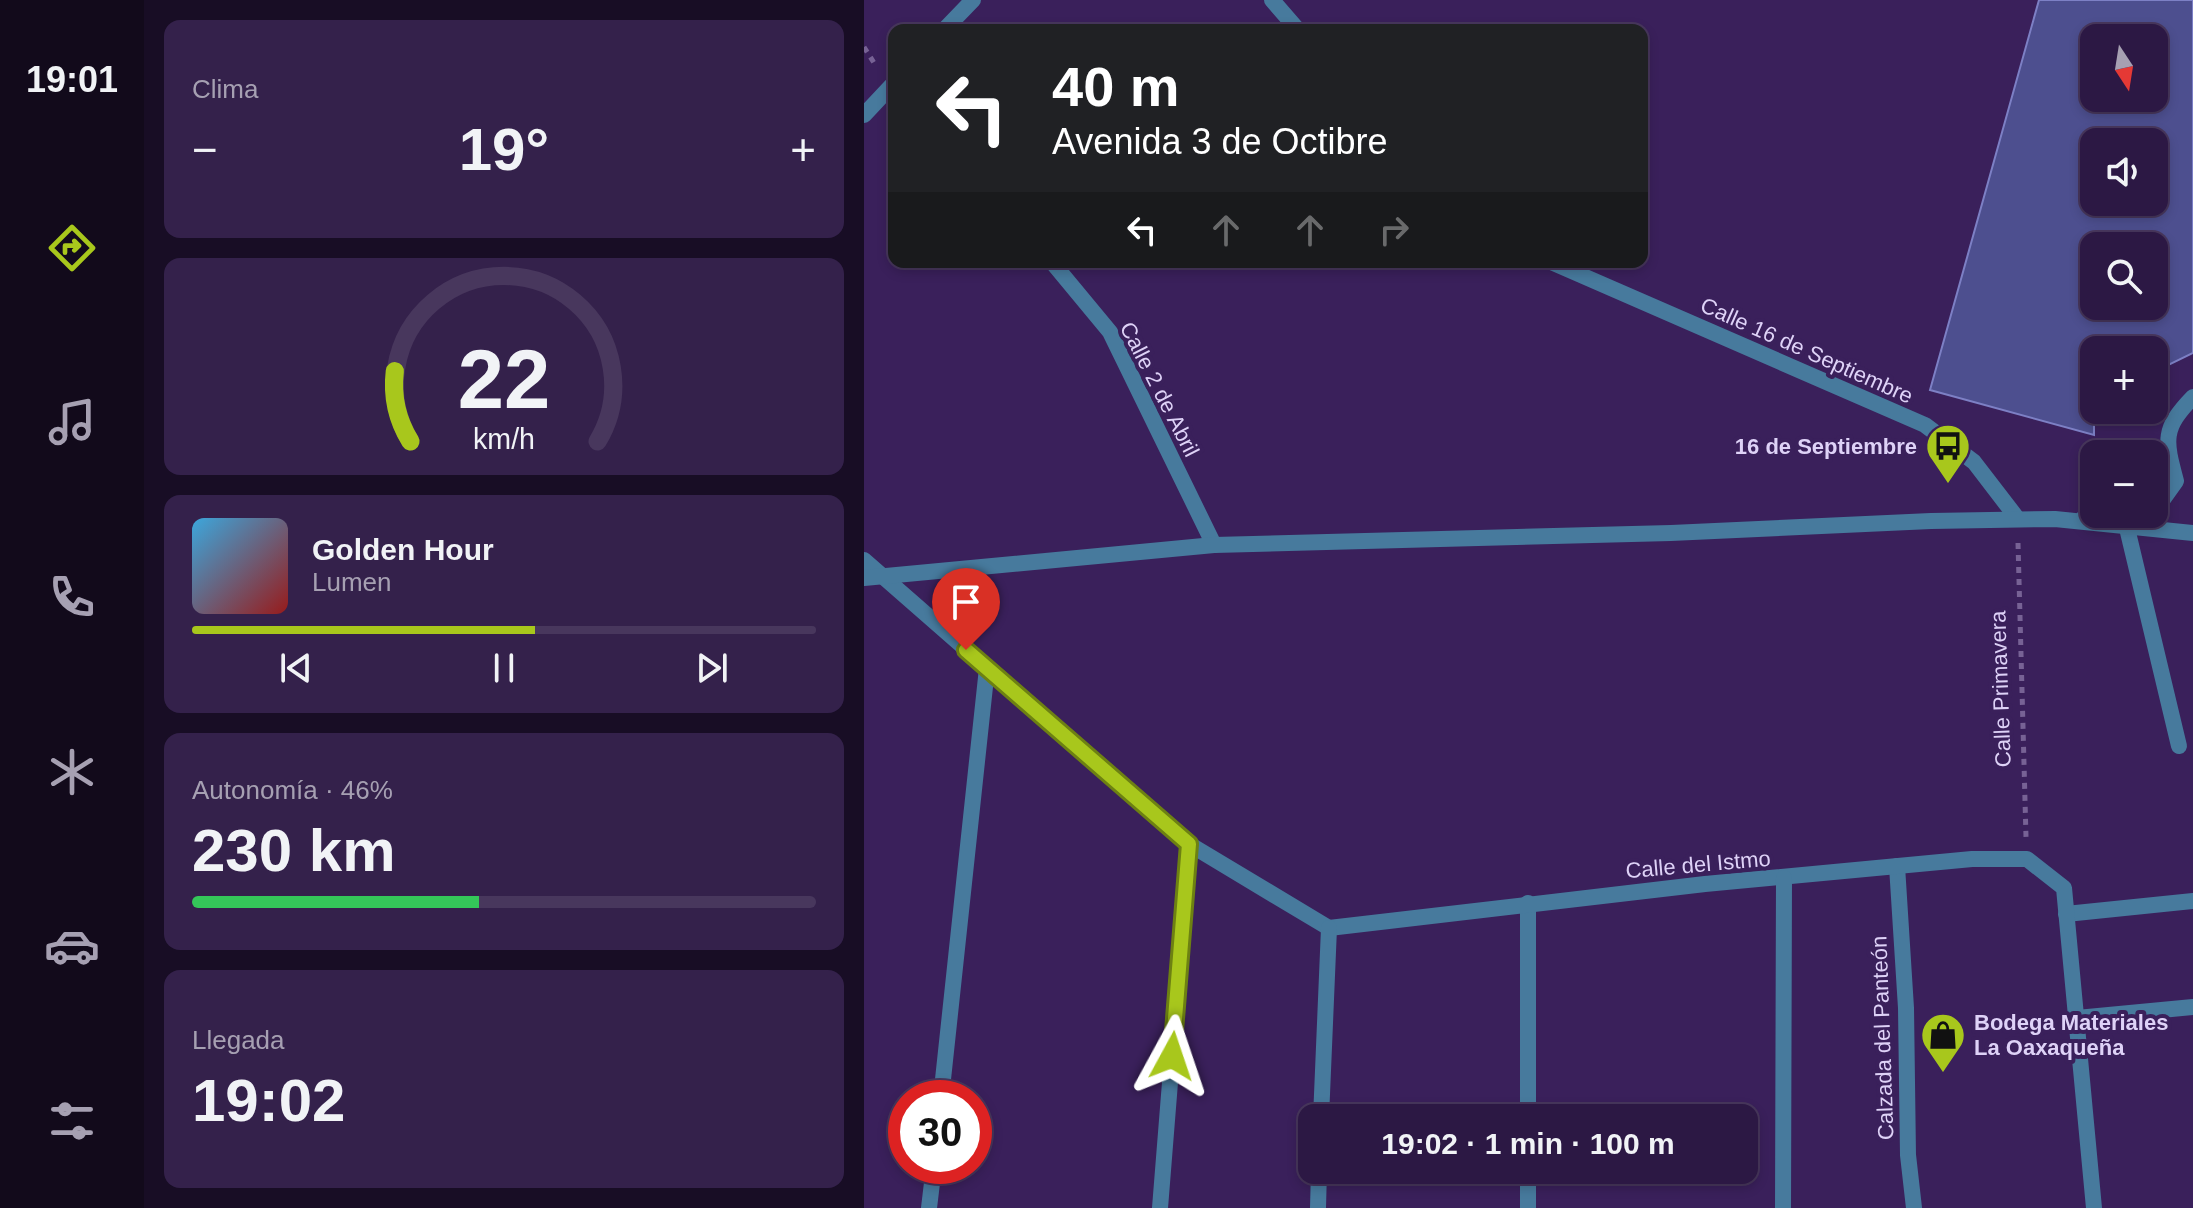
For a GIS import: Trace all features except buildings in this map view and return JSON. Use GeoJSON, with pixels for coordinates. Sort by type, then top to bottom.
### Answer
{"type":"FeatureCollection","features":[{"type":"Feature","properties":{"kind":"street"},"geometry":{"type":"LineString","coordinates":[[950,24],[973,0]]}},
{"type":"Feature","properties":{"kind":"street"},"geometry":{"type":"LineString","coordinates":[[1272,0],[1293,24]]}},
{"type":"Feature","properties":{"kind":"street"},"geometry":{"type":"LineString","coordinates":[[864,115],[888,92]]}},
{"type":"Feature","properties":{"kind":"street","name":"Calle 2 de Abril"},"geometry":{"type":"LineString","coordinates":[[1057,268],[1110,332],[1214,545]]}},
{"type":"Feature","properties":{"kind":"street","name":"Calle 16 de Septiembre"},"geometry":{"type":"LineString","coordinates":[[1565,268],[1925,425],[1974,462],[2017,518]]}},
{"type":"Feature","properties":{"kind":"street"},"geometry":{"type":"LineString","coordinates":[[2167,440],[2175,416],[2193,397]]}},
{"type":"Feature","properties":{"kind":"street"},"geometry":{"type":"LineString","coordinates":[[2168,451],[2176,481],[2168,492]]}},
{"type":"Feature","properties":{"kind":"street"},"geometry":{"type":"LineString","coordinates":[[864,578],[1214,545],[1671,533],[2017,518],[2080,519]]}},
{"type":"Feature","properties":{"kind":"street"},"geometry":{"type":"LineString","coordinates":[[2168,527],[2193,533]]}},
{"type":"Feature","properties":{"kind":"street"},"geometry":{"type":"LineString","coordinates":[[2132,528],[2179,746]]}},
{"type":"Feature","properties":{"kind":"street"},"geometry":{"type":"LineString","coordinates":[[864,560],[1189,844],[1329,928],[1322,1104]]}},
{"type":"Feature","properties":{"kind":"street"},"geometry":{"type":"LineString","coordinates":[[943,1080],[987,668]]}},
{"type":"Feature","properties":{"kind":"street"},"geometry":{"type":"LineString","coordinates":[[1160,1208],[1189,844]]}},
{"type":"Feature","properties":{"kind":"street","name":"Calle del Istmo"},"geometry":{"type":"LineString","coordinates":[[1329,928],[1528,903],[1897,866],[1972,859],[2027,859]]}},
{"type":"Feature","properties":{"kind":"street"},"geometry":{"type":"LineString","coordinates":[[2027,859],[2064,888],[2094,1208]]}},
{"type":"Feature","properties":{"kind":"street","name":"Calzada del Panteón"},"geometry":{"type":"LineString","coordinates":[[1897,866],[1906,1008],[1908,1155],[1914,1208]]}},
{"type":"Feature","properties":{"kind":"street"},"geometry":{"type":"LineString","coordinates":[[1783,1208],[1784,878]]}},
{"type":"Feature","properties":{"kind":"street"},"geometry":{"type":"LineString","coordinates":[[2066,914],[2193,901]]}},
{"type":"Feature","properties":{"kind":"street"},"geometry":{"type":"LineString","coordinates":[[1528,903],[1528,1104]]}},
{"type":"Feature","properties":{"kind":"street"},"geometry":{"type":"LineString","coordinates":[[2077,1018],[2193,1007]]}},
{"type":"Feature","properties":{"kind":"street"},"geometry":{"type":"LineString","coordinates":[[929,1208],[932,1184]]}},
{"type":"Feature","properties":{"kind":"street"},"geometry":{"type":"LineString","coordinates":[[1318,1208],[1319,1184]]}},
{"type":"Feature","properties":{"kind":"street"},"geometry":{"type":"LineString","coordinates":[[1528,1184],[1528,1208]]}},
{"type":"Feature","properties":{"kind":"path","name":"Calle Primavera"},"geometry":{"type":"LineString","coordinates":[[2017,518],[2027,859]]}},
{"type":"Feature","properties":{"kind":"place","name":"16 de Septiembre"},"geometry":{"type":"Point","coordinates":[1948,485]}},
{"type":"Feature","properties":{"kind":"place","name":"Bodega Materiales La Oaxaqueña"},"geometry":{"type":"Point","coordinates":[1943,1074]}},
{"type":"Feature","properties":{"kind":"route"},"geometry":{"type":"LineString","coordinates":[[966,650],[1189,844],[1172,1056]]}}]}
